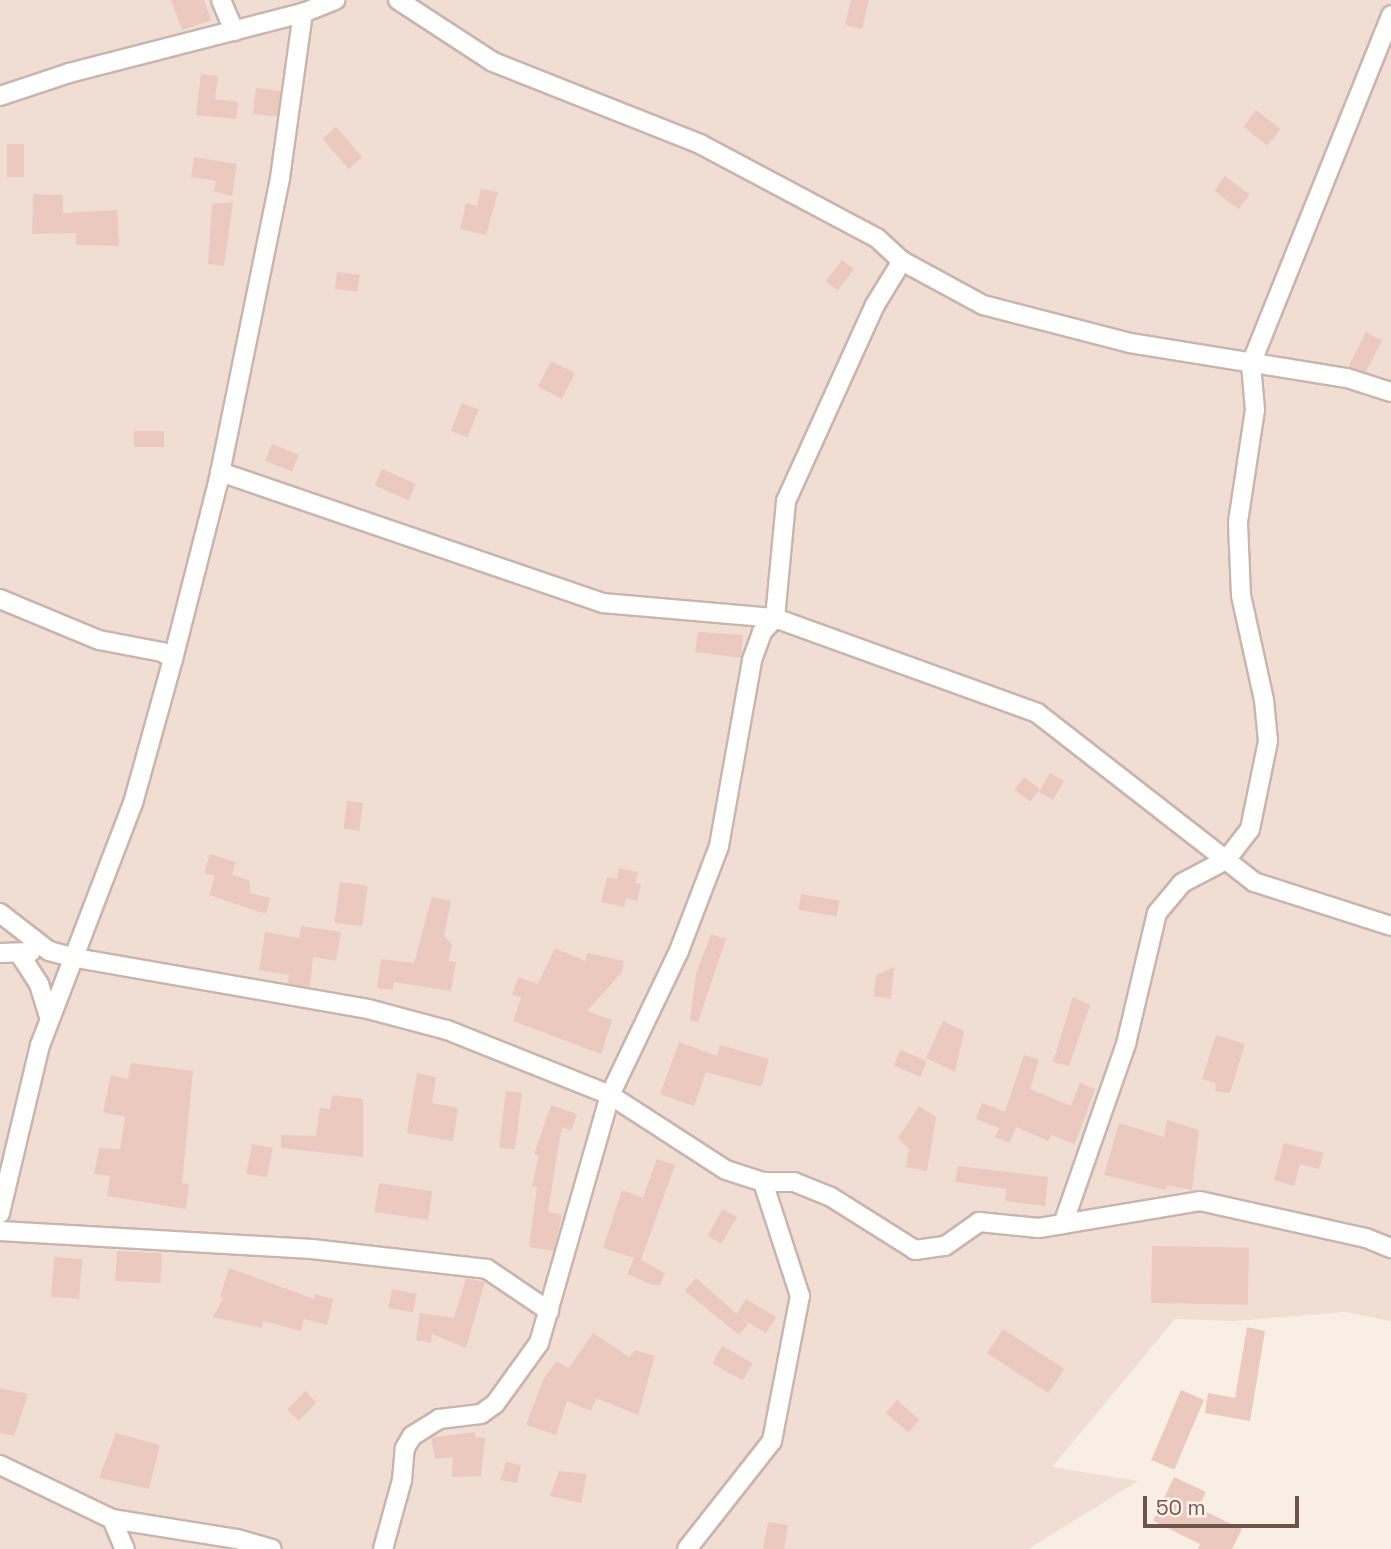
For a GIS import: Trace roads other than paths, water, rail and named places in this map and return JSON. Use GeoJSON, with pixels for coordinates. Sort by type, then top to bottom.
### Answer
{"type":"FeatureCollection","features":[{"type":"Feature","properties":{"kind":"street"},"geometry":{"type":"LineString","coordinates":[[221,0],[234,31]]}},
{"type":"Feature","properties":{"kind":"street"},"geometry":{"type":"LineString","coordinates":[[0,96],[69,73],[303,13],[336,0]]}},
{"type":"Feature","properties":{"kind":"street"},"geometry":{"type":"LineString","coordinates":[[398,0],[493,62],[700,144],[877,238],[902,261],[982,305],[1130,343],[1347,378],[1391,392]]}},
{"type":"Feature","properties":{"kind":"street"},"geometry":{"type":"LineString","coordinates":[[0,1213],[40,1045],[76,958],[133,803],[173,659],[220,472],[280,178],[303,13]]}},
{"type":"Feature","properties":{"kind":"street"},"geometry":{"type":"LineString","coordinates":[[1063,1224],[1126,1044],[1157,914],[1182,883],[1226,860],[1250,829],[1268,741],[1264,701],[1241,595],[1238,522],[1255,410],[1251,364],[1391,15]]}},
{"type":"Feature","properties":{"kind":"street"},"geometry":{"type":"LineString","coordinates":[[383,1549],[402,1479],[405,1448],[412,1436],[439,1419],[481,1414],[495,1404],[539,1343],[610,1096],[679,951],[719,846],[752,660],[762,632],[775,618],[786,501],[875,305],[902,261]]}},
{"type":"Feature","properties":{"kind":"street"},"geometry":{"type":"LineString","coordinates":[[220,472],[603,603],[775,618],[1037,713],[1254,882],[1391,926]]}},
{"type":"Feature","properties":{"kind":"street"},"geometry":{"type":"LineString","coordinates":[[0,598],[99,640],[162,652],[173,659]]}},
{"type":"Feature","properties":{"kind":"street"},"geometry":{"type":"LineString","coordinates":[[0,913],[49,951]]}},
{"type":"Feature","properties":{"kind":"street"},"geometry":{"type":"LineString","coordinates":[[0,953],[49,951],[368,1009],[447,1030],[610,1096],[726,1170],[763,1182],[794,1182],[831,1197],[915,1250],[945,1246],[979,1222],[1039,1228],[1200,1202],[1366,1238],[1391,1248]]}},
{"type":"Feature","properties":{"kind":"street"},"geometry":{"type":"LineString","coordinates":[[19,953],[39,984],[50,1019]]}},
{"type":"Feature","properties":{"kind":"street"},"geometry":{"type":"LineString","coordinates":[[688,1549],[772,1441],[800,1296],[763,1182]]}},
{"type":"Feature","properties":{"kind":"street"},"geometry":{"type":"LineString","coordinates":[[0,1231],[312,1248],[486,1269],[549,1311]]}},
{"type":"Feature","properties":{"kind":"street"},"geometry":{"type":"LineString","coordinates":[[0,1465],[112,1519],[237,1539],[272,1549]]}},
{"type":"Feature","properties":{"kind":"street"},"geometry":{"type":"LineString","coordinates":[[112,1519],[125,1549]]}}]}
